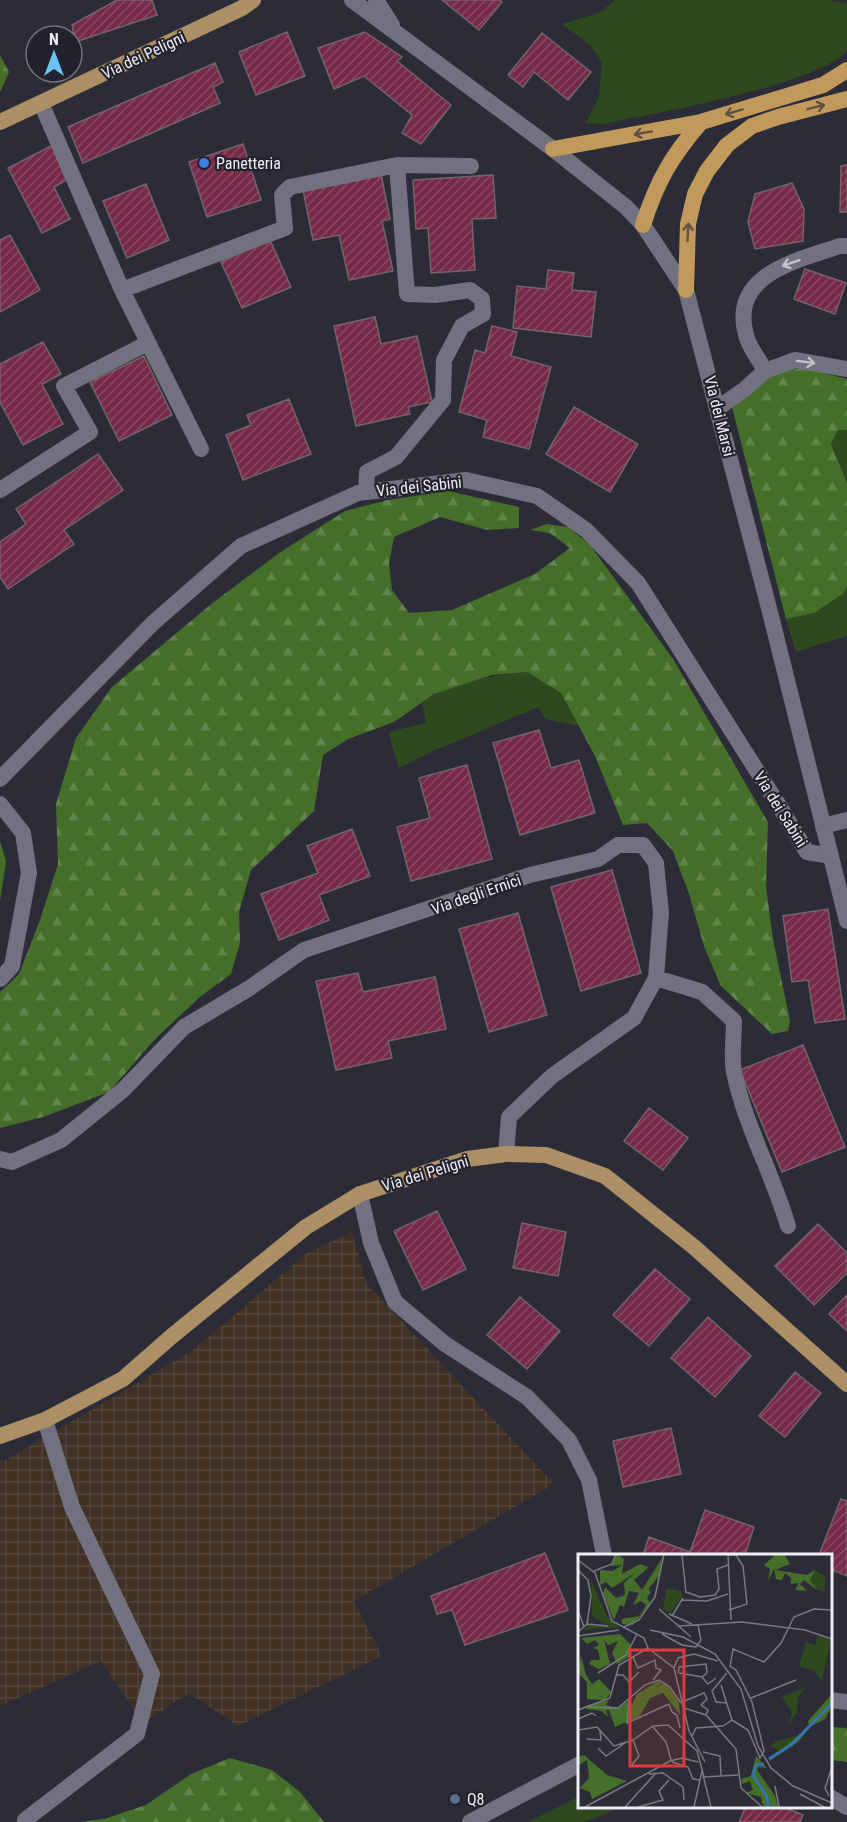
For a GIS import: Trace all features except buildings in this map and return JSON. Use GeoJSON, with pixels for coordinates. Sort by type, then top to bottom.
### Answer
{"type":"FeatureCollection","features":[{"type":"Feature","properties":{"kind":"highway"},"geometry":{"type":"LineString","coordinates":[[553,149],[701,122],[823,85],[847,70]]}},
{"type":"Feature","properties":{"kind":"highway"},"geometry":{"type":"LineString","coordinates":[[686,290],[688,224],[695,194],[707,171],[727,145],[752,126],[847,99]]}},
{"type":"Feature","properties":{"kind":"highway"},"geometry":{"type":"LineString","coordinates":[[644,225],[651,200],[663,173],[681,145],[701,122]]}},
{"type":"Feature","properties":{"kind":"main road","name":"Via dei Peligni"},"geometry":{"type":"LineString","coordinates":[[0,122],[242,8],[253,0]]}},
{"type":"Feature","properties":{"kind":"main road","name":"Via dei Peligni"},"geometry":{"type":"LineString","coordinates":[[0,1436],[45,1420],[123,1379],[306,1227],[360,1194],[467,1159],[506,1154],[546,1155],[605,1176],[694,1247],[847,1384]]}},
{"type":"Feature","properties":{"kind":"street","name":"Via dei Marsi"},"geometry":{"type":"LineString","coordinates":[[352,0],[553,149],[626,207],[644,225],[686,290],[846,914]]}},
{"type":"Feature","properties":{"kind":"street","name":"Via dei Marsi"},"geometry":{"type":"LineString","coordinates":[[376,0],[398,33]]}},
{"type":"Feature","properties":{"kind":"street"},"geometry":{"type":"LineString","coordinates":[[41,103],[122,290],[201,449]]}},
{"type":"Feature","properties":{"kind":"street"},"geometry":{"type":"LineString","coordinates":[[122,290],[285,228],[282,195],[290,187],[397,165],[471,166]]}},
{"type":"Feature","properties":{"kind":"street"},"geometry":{"type":"LineString","coordinates":[[366,492],[367,472],[396,457],[443,400],[444,360],[462,326],[483,314],[482,299],[470,290],[435,295],[407,294],[397,165]]}},
{"type":"Feature","properties":{"kind":"street"},"geometry":{"type":"LineString","coordinates":[[765,370],[747,338],[743,309],[753,286],[780,267],[840,246],[847,246]]}},
{"type":"Feature","properties":{"kind":"street"},"geometry":{"type":"LineString","coordinates":[[0,490],[90,432],[64,386],[148,343]]}},
{"type":"Feature","properties":{"kind":"street"},"geometry":{"type":"LineString","coordinates":[[718,408],[745,389],[765,370],[795,360],[847,369]]}},
{"type":"Feature","properties":{"kind":"street","name":"Via dei Sabini"},"geometry":{"type":"LineString","coordinates":[[0,779],[153,623],[241,546],[358,493],[466,480],[537,496],[586,530],[638,584],[807,852],[831,856]]}},
{"type":"Feature","properties":{"kind":"street"},"geometry":{"type":"LineString","coordinates":[[0,804],[23,833],[29,873],[12,966],[0,979]]}},
{"type":"Feature","properties":{"kind":"street"},"geometry":{"type":"LineString","coordinates":[[823,825],[847,820]]}},
{"type":"Feature","properties":{"kind":"street","name":"Via degli Ernici"},"geometry":{"type":"LineString","coordinates":[[0,1159],[12,1162],[61,1140],[123,1090],[184,1027],[248,989],[304,951],[530,875],[598,859],[618,845],[643,845],[656,863],[661,913],[656,978],[634,1018],[552,1076],[509,1117],[506,1154]]}},
{"type":"Feature","properties":{"kind":"street"},"geometry":{"type":"LineString","coordinates":[[656,978],[702,992],[734,1021],[734,1070],[744,1109],[788,1226]]}},
{"type":"Feature","properties":{"kind":"street"},"geometry":{"type":"LineString","coordinates":[[360,1194],[371,1243],[396,1302],[445,1344],[528,1397],[569,1440],[589,1480],[604,1554]]}},
{"type":"Feature","properties":{"kind":"street"},"geometry":{"type":"LineString","coordinates":[[25,1820],[137,1734],[152,1674],[72,1507],[45,1420]]}},
{"type":"Feature","properties":{"kind":"street"},"geometry":{"type":"LineString","coordinates":[[832,1700],[847,1701]]}},
{"type":"Feature","properties":{"kind":"street"},"geometry":{"type":"LineString","coordinates":[[470,1822],[578,1765]]}},
{"type":"Feature","properties":{"kind":"street"},"geometry":{"type":"LineString","coordinates":[[832,1798],[847,1807]]}},
{"type":"Feature","properties":{"kind":"shaded area"},"geometry":{"type":"Polygon","coordinates":[[[352,1232],[366,1283],[554,1484],[354,1601],[382,1656],[238,1726],[189,1693],[143,1723],[101,1661],[0,1706],[0,1461],[6,1460],[192,1351],[307,1253],[352,1232]]]}},
{"type":"Feature","properties":{"kind":"green space"},"geometry":{"type":"Polygon","coordinates":[[[615,0],[829,0],[847,3],[847,51],[830,63],[770,86],[658,113],[603,124],[586,123],[599,97],[602,62],[590,45],[562,24],[599,13],[615,0]]]}},
{"type":"Feature","properties":{"kind":"green space"},"geometry":{"type":"Polygon","coordinates":[[[0,55],[9,72],[0,92],[0,55]]]}},
{"type":"Feature","properties":{"kind":"green space"},"geometry":{"type":"Polygon","coordinates":[[[804,368],[847,379],[847,430],[838,430],[831,444],[847,483],[847,586],[844,593],[814,613],[786,619],[732,407],[771,372],[804,368]]]}},
{"type":"Feature","properties":{"kind":"green space"},"geometry":{"type":"Polygon","coordinates":[[[838,430],[847,430],[847,483],[831,444],[838,430]]]}},
{"type":"Feature","properties":{"kind":"green space"},"geometry":{"type":"Polygon","coordinates":[[[448,491],[519,507],[519,528],[487,530],[440,517],[394,537],[389,563],[392,590],[409,613],[452,610],[535,574],[570,548],[550,533],[530,530],[547,524],[568,527],[590,545],[673,659],[768,822],[766,887],[773,939],[790,1021],[788,1031],[772,1034],[721,986],[704,946],[689,894],[673,851],[647,823],[623,825],[595,756],[561,693],[527,672],[492,675],[434,694],[394,722],[348,739],[323,755],[314,811],[251,870],[239,912],[240,943],[231,974],[201,996],[155,1039],[109,1092],[43,1117],[0,1128],[0,992],[19,974],[58,864],[56,804],[76,738],[112,687],[210,605],[279,553],[345,511],[388,500],[448,491]]]}},
{"type":"Feature","properties":{"kind":"green space"},"geometry":{"type":"Polygon","coordinates":[[[847,586],[847,636],[796,652],[786,619],[814,613],[844,593],[847,586]]]}},
{"type":"Feature","properties":{"kind":"green space"},"geometry":{"type":"Polygon","coordinates":[[[527,672],[561,693],[579,726],[545,719],[539,707],[433,751],[399,768],[388,732],[426,723],[422,702],[446,689],[473,681],[527,672]]]}},
{"type":"Feature","properties":{"kind":"green space"},"geometry":{"type":"Polygon","coordinates":[[[0,841],[6,861],[0,901],[0,841]]]}},
{"type":"Feature","properties":{"kind":"green space"},"geometry":{"type":"Polygon","coordinates":[[[832,1727],[847,1728],[847,1762],[832,1760],[832,1727]]]}},
{"type":"Feature","properties":{"kind":"green space"},"geometry":{"type":"Polygon","coordinates":[[[230,1758],[272,1770],[300,1792],[324,1822],[80,1822],[104,1819],[146,1805],[191,1774],[230,1758]]]}},
{"type":"Feature","properties":{"kind":"green space"},"geometry":{"type":"Polygon","coordinates":[[[578,1797],[578,1807],[622,1807],[585,1822],[528,1822],[578,1797]]]}},
{"type":"Feature","properties":{"kind":"place","name":"Panetteria"},"geometry":{"type":"Point","coordinates":[204,163]}},
{"type":"Feature","properties":{"kind":"place","name":"Q8"},"geometry":{"type":"Point","coordinates":[455,1799]}}]}
